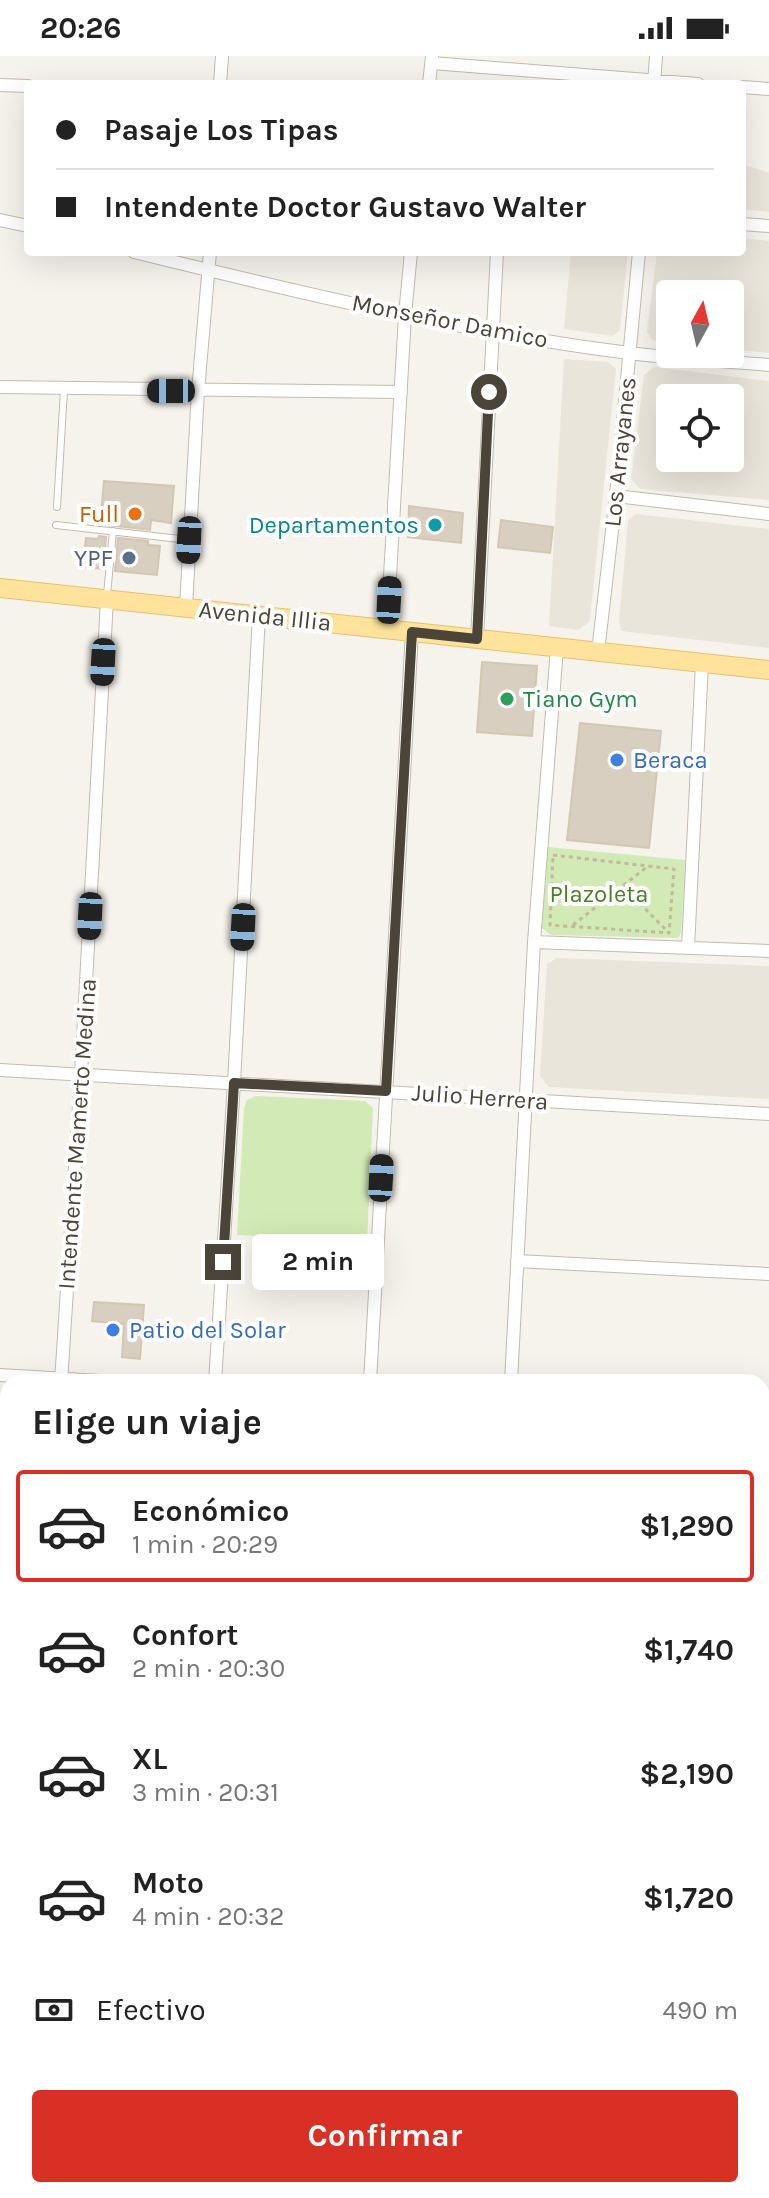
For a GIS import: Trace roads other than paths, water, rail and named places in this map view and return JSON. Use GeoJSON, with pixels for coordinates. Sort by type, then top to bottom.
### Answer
{"type":"FeatureCollection","features":[{"type":"Feature","properties":{"kind":"main road","name":"Avenida Illia"},"geometry":{"type":"LineString","coordinates":[[0,588],[769,670]]}},
{"type":"Feature","properties":{"kind":"street"},"geometry":{"type":"LineString","coordinates":[[220,80],[222,56]]}},
{"type":"Feature","properties":{"kind":"street"},"geometry":{"type":"LineString","coordinates":[[654,80],[656,56]]}},
{"type":"Feature","properties":{"kind":"street"},"geometry":{"type":"LineString","coordinates":[[430,80],[432,60],[630,80]]}},
{"type":"Feature","properties":{"kind":"street"},"geometry":{"type":"LineString","coordinates":[[510,80],[511,70]]}},
{"type":"Feature","properties":{"kind":"street"},"geometry":{"type":"LineString","coordinates":[[0,85],[24,86]]}},
{"type":"Feature","properties":{"kind":"street"},"geometry":{"type":"LineString","coordinates":[[746,87],[769,89]]}},
{"type":"Feature","properties":{"kind":"street"},"geometry":{"type":"LineString","coordinates":[[0,220],[24,225]]}},
{"type":"Feature","properties":{"kind":"street"},"geometry":{"type":"LineString","coordinates":[[746,224],[769,226]]}},
{"type":"Feature","properties":{"kind":"street","name":"Monseñor Damico"},"geometry":{"type":"LineString","coordinates":[[151,256],[405,315],[492,331],[629,353],[769,365]]}},
{"type":"Feature","properties":{"kind":"street"},"geometry":{"type":"LineString","coordinates":[[186,607],[198,391],[210,256]]}},
{"type":"Feature","properties":{"kind":"street"},"geometry":{"type":"LineString","coordinates":[[387,629],[411,256]]}},
{"type":"Feature","properties":{"kind":"street"},"geometry":{"type":"LineString","coordinates":[[477,639],[497,256]]}},
{"type":"Feature","properties":{"kind":"street","name":"Los Arrayanes"},"geometry":{"type":"LineString","coordinates":[[598,652],[639,256]]}},
{"type":"Feature","properties":{"kind":"street"},"geometry":{"type":"LineString","coordinates":[[0,387],[401,392]]}},
{"type":"Feature","properties":{"kind":"street"},"geometry":{"type":"LineString","coordinates":[[616,496],[769,514]]}},
{"type":"Feature","properties":{"kind":"street","name":"Intendente Mamerto Medina"},"geometry":{"type":"LineString","coordinates":[[62,1374],[107,599]]}},
{"type":"Feature","properties":{"kind":"street"},"geometry":{"type":"LineString","coordinates":[[216,1374],[259,615]]}},
{"type":"Feature","properties":{"kind":"street"},"geometry":{"type":"LineString","coordinates":[[370,1374],[412,632]]}},
{"type":"Feature","properties":{"kind":"street"},"geometry":{"type":"LineString","coordinates":[[511,1374],[534,942],[557,648]]}},
{"type":"Feature","properties":{"kind":"street"},"geometry":{"type":"LineString","coordinates":[[688,948],[702,663]]}},
{"type":"Feature","properties":{"kind":"street"},"geometry":{"type":"LineString","coordinates":[[534,942],[769,951]]}},
{"type":"Feature","properties":{"kind":"street","name":"Julio Herrera"},"geometry":{"type":"LineString","coordinates":[[0,1070],[769,1114]]}},
{"type":"Feature","properties":{"kind":"street"},"geometry":{"type":"LineString","coordinates":[[517,1261],[769,1274]]}},
{"type":"Feature","properties":{"kind":"lane"},"geometry":{"type":"LineString","coordinates":[[57,507],[64,390]]}},
{"type":"Feature","properties":{"kind":"lane"},"geometry":{"type":"LineString","coordinates":[[56,525],[189,540]]}},
{"type":"Feature","properties":{"kind":"lane"},"geometry":{"type":"LineString","coordinates":[[107,599],[113,531]]}},
{"type":"Feature","properties":{"kind":"place","name":"Full"},"geometry":{"type":"Point","coordinates":[135,514]}},
{"type":"Feature","properties":{"kind":"place","name":"Departamentos"},"geometry":{"type":"Point","coordinates":[435,525]}},
{"type":"Feature","properties":{"kind":"place","name":"YPF"},"geometry":{"type":"Point","coordinates":[129,558]}},
{"type":"Feature","properties":{"kind":"place","name":"Tiano Gym"},"geometry":{"type":"Point","coordinates":[507,699]}},
{"type":"Feature","properties":{"kind":"place","name":"Beraca"},"geometry":{"type":"Point","coordinates":[617,760]}},
{"type":"Feature","properties":{"kind":"place","name":"Patio del Solar"},"geometry":{"type":"Point","coordinates":[113,1330]}},
{"type":"Feature","properties":{"kind":"park label","name":"Plazoleta"},"geometry":{"type":"Point","coordinates":[599,894]}}]}
